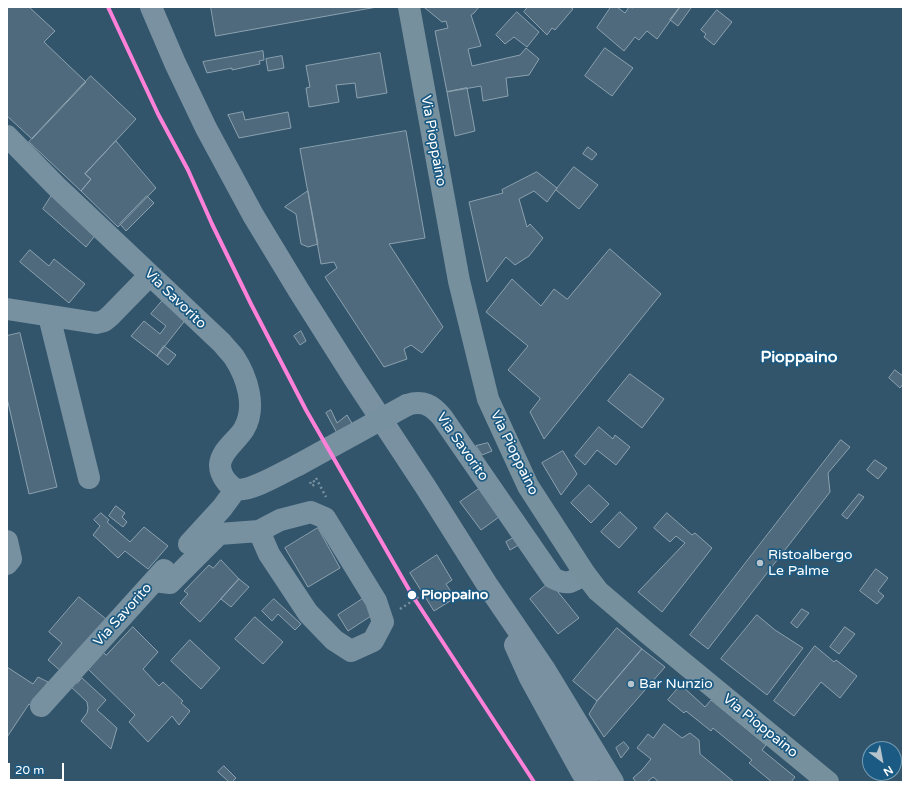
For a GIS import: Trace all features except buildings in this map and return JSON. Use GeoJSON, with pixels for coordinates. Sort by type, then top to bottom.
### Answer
{"type":"FeatureCollection","features":[{"type":"Feature","properties":{"kind":"highway"},"geometry":{"type":"LineString","coordinates":[[151,7],[175,63],[206,128],[253,215],[342,358],[488,586],[545,670],[613,782]]}},
{"type":"Feature","properties":{"kind":"highway"},"geometry":{"type":"LineString","coordinates":[[488,586],[530,678],[588,782]]}},
{"type":"Feature","properties":{"kind":"main road","name":"Via Pioppaino"},"geometry":{"type":"LineString","coordinates":[[409,7],[459,281],[488,399],[528,486],[585,574],[598,591],[828,782]]}},
{"type":"Feature","properties":{"kind":"street","name":"Via Savorito"},"geometry":{"type":"LineString","coordinates":[[7,136],[56,186],[222,343],[234,357],[247,384],[250,401],[249,416],[244,429],[224,454],[220,465],[222,475],[228,484],[236,489],[246,489],[256,486],[298,465],[407,405],[415,402],[425,404],[435,408],[442,417],[553,578],[561,583],[569,583],[585,574]]}},
{"type":"Feature","properties":{"kind":"street"},"geometry":{"type":"LineString","coordinates":[[7,309],[96,323],[104,321],[110,316],[150,275]]}},
{"type":"Feature","properties":{"kind":"street"},"geometry":{"type":"LineString","coordinates":[[49,316],[88,478]]}},
{"type":"Feature","properties":{"kind":"street","name":"Via Savorito"},"geometry":{"type":"LineString","coordinates":[[41,706],[222,508],[236,489]]}},
{"type":"Feature","properties":{"kind":"street"},"geometry":{"type":"LineString","coordinates":[[154,581],[170,583],[219,534],[259,531],[280,520],[311,512],[325,518],[376,601],[383,622],[373,641],[351,651],[334,640],[308,613],[269,554],[259,531]]}},
{"type":"Feature","properties":{"kind":"street"},"geometry":{"type":"LineString","coordinates":[[7,541],[11,559],[7,564]]}},
{"type":"Feature","properties":{"kind":"path"},"geometry":{"type":"LineString","coordinates":[[398,610],[423,594]]}},
{"type":"Feature","properties":{"kind":"transit line"},"geometry":{"type":"LineString","coordinates":[[108,7],[158,114],[188,170],[212,224],[251,304],[306,410],[412,595],[534,782]]}},
{"type":"Feature","properties":{"kind":"place","name":"Ristoalbergo Le Palme"},"geometry":{"type":"Point","coordinates":[760,563]}},
{"type":"Feature","properties":{"kind":"place","name":"Pioppaino"},"geometry":{"type":"Point","coordinates":[412,595]}},
{"type":"Feature","properties":{"kind":"place","name":"Bar Nunzio"},"geometry":{"type":"Point","coordinates":[631,684]}},
{"type":"Feature","properties":{"kind":"district","name":"Pioppaino"},"geometry":{"type":"Point","coordinates":[799,358]}}]}
